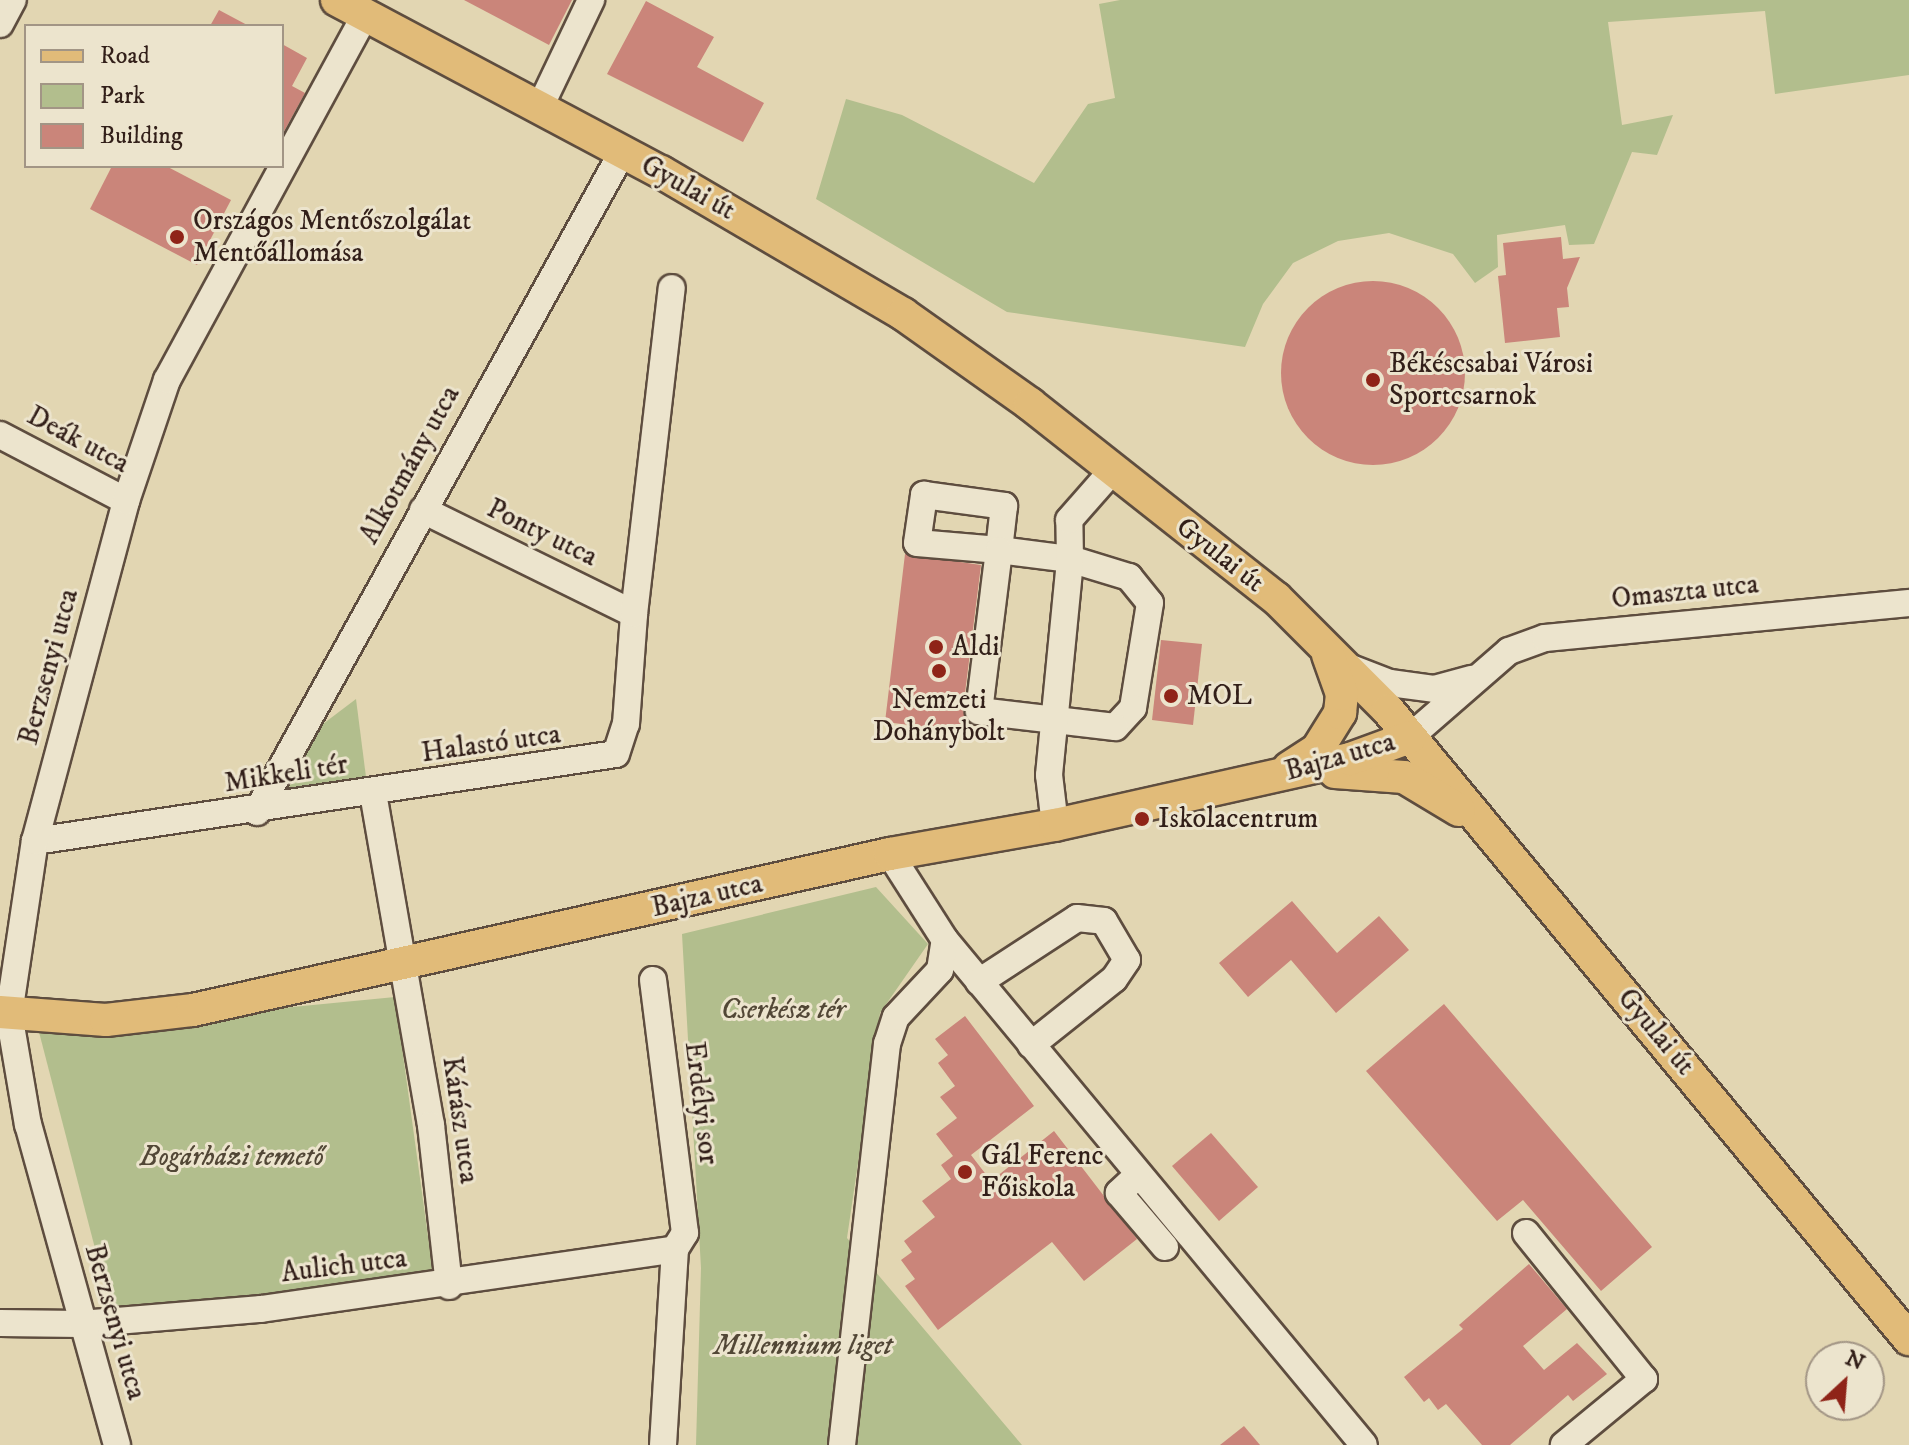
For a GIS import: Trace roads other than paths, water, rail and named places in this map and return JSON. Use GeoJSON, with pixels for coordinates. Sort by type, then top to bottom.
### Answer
{"type":"FeatureCollection","features":[{"type":"Feature","properties":{"kind":"main road","name":"Gyulai út"},"geometry":{"type":"LineString","coordinates":[[337,0],[623,151],[903,314],[1113,470],[1322,641],[1410,737],[1491,833],[1909,1339]]}},
{"type":"Feature","properties":{"kind":"main road"},"geometry":{"type":"LineString","coordinates":[[1280,774],[1317,750],[1340,713],[1342,694],[1322,641]]}},
{"type":"Feature","properties":{"kind":"main road","name":"Bajza utca"},"geometry":{"type":"LineString","coordinates":[[4,1013],[106,1020],[193,1010],[890,854],[1055,825],[1350,759],[1410,737]]}},
{"type":"Feature","properties":{"kind":"main road"},"geometry":{"type":"LineString","coordinates":[[1280,774],[1366,770],[1404,777],[1491,833]]}},
{"type":"Feature","properties":{"kind":"street"},"geometry":{"type":"LineString","coordinates":[[0,24],[13,0]]}},
{"type":"Feature","properties":{"kind":"street"},"geometry":{"type":"LineString","coordinates":[[540,107],[591,0]]}},
{"type":"Feature","properties":{"kind":"street","name":"Berzsenyi utca"},"geometry":{"type":"LineString","coordinates":[[284,164],[366,14]]}},
{"type":"Feature","properties":{"kind":"street","name":"Alkotmány utca"},"geometry":{"type":"LineString","coordinates":[[257,812],[623,151]]}},
{"type":"Feature","properties":{"kind":"street","name":"Berzsenyi utca"},"geometry":{"type":"LineString","coordinates":[[117,1445],[28,1125],[4,1013],[35,841],[126,501],[173,368],[282,168]]}},
{"type":"Feature","properties":{"kind":"street"},"geometry":{"type":"LineString","coordinates":[[634,614],[672,288]]}},
{"type":"Feature","properties":{"kind":"street","name":"Deák utca"},"geometry":{"type":"LineString","coordinates":[[0,435],[126,501]]}},
{"type":"Feature","properties":{"kind":"street"},"geometry":{"type":"LineString","coordinates":[[1055,825],[1049,775],[1070,559],[1069,520],[1113,470]]}},
{"type":"Feature","properties":{"kind":"street","name":"Ponty utca"},"geometry":{"type":"LineString","coordinates":[[423,510],[634,614]]}},
{"type":"Feature","properties":{"kind":"street"},"geometry":{"type":"LineString","coordinates":[[999,550],[1070,559],[1129,577],[1150,603],[1133,708],[1115,727],[1056,724],[979,711],[999,550]]}},
{"type":"Feature","properties":{"kind":"street","name":"Omaszta utca"},"geometry":{"type":"LineString","coordinates":[[1410,737],[1509,651],[1545,638],[1909,603]]}},
{"type":"Feature","properties":{"kind":"street","name":"Halastó utca"},"geometry":{"type":"LineString","coordinates":[[373,793],[616,754],[626,724],[634,614]]}},
{"type":"Feature","properties":{"kind":"street","name":"Omaszta utca"},"geometry":{"type":"LineString","coordinates":[[1346,666],[1390,683],[1434,689],[1480,677]]}},
{"type":"Feature","properties":{"kind":"street","name":"Mikkeli tér"},"geometry":{"type":"LineString","coordinates":[[35,841],[257,812],[373,793],[400,966]]}},
{"type":"Feature","properties":{"kind":"street"},"geometry":{"type":"LineString","coordinates":[[890,854],[945,940],[1137,1176],[1364,1445]]}},
{"type":"Feature","properties":{"kind":"street"},"geometry":{"type":"LineString","coordinates":[[979,982],[1077,918],[1104,921],[1127,960],[1114,979],[1031,1045]]}},
{"type":"Feature","properties":{"kind":"street"},"geometry":{"type":"LineString","coordinates":[[842,1445],[887,1044],[896,1017],[940,970],[945,940]]}},
{"type":"Feature","properties":{"kind":"street","name":"Kárász utca"},"geometry":{"type":"LineString","coordinates":[[400,966],[431,1125],[449,1286]]}},
{"type":"Feature","properties":{"kind":"street","name":"Erdélyi sor"},"geometry":{"type":"LineString","coordinates":[[653,980],[680,1241],[663,1445]]}},
{"type":"Feature","properties":{"kind":"street"},"geometry":{"type":"LineString","coordinates":[[1137,1176],[1119,1193],[1165,1247]]}},
{"type":"Feature","properties":{"kind":"street"},"geometry":{"type":"LineString","coordinates":[[1526,1233],[1644,1379],[1564,1445]]}},
{"type":"Feature","properties":{"kind":"street","name":"Aulich utca"},"geometry":{"type":"LineString","coordinates":[[0,1323],[81,1324],[449,1286],[680,1241]]}},
{"type":"Feature","properties":{"kind":"place","name":"Országos Mentőszolgálat Mentőállomása"},"geometry":{"type":"Point","coordinates":[177,237]}},
{"type":"Feature","properties":{"kind":"place","name":"Békéscsabai Városi Sportcsarnok"},"geometry":{"type":"Point","coordinates":[1373,380]}},
{"type":"Feature","properties":{"kind":"place","name":"Aldi"},"geometry":{"type":"Point","coordinates":[936,647]}},
{"type":"Feature","properties":{"kind":"place","name":"Nemzeti Dohánybolt"},"geometry":{"type":"Point","coordinates":[939,671]}},
{"type":"Feature","properties":{"kind":"place","name":"MOL"},"geometry":{"type":"Point","coordinates":[1171,696]}},
{"type":"Feature","properties":{"kind":"place","name":"Iskolacentrum"},"geometry":{"type":"Point","coordinates":[1142,819]}},
{"type":"Feature","properties":{"kind":"place","name":"Gál Ferenc Főiskola"},"geometry":{"type":"Point","coordinates":[965,1172]}},
{"type":"Feature","properties":{"kind":"park label","name":"Cserkész tér"},"geometry":{"type":"Point","coordinates":[783,1010]}},
{"type":"Feature","properties":{"kind":"park label","name":"Bogárházi temető"},"geometry":{"type":"Point","coordinates":[232,1157]}},
{"type":"Feature","properties":{"kind":"park label","name":"Millennium liget"},"geometry":{"type":"Point","coordinates":[803,1346]}}]}
